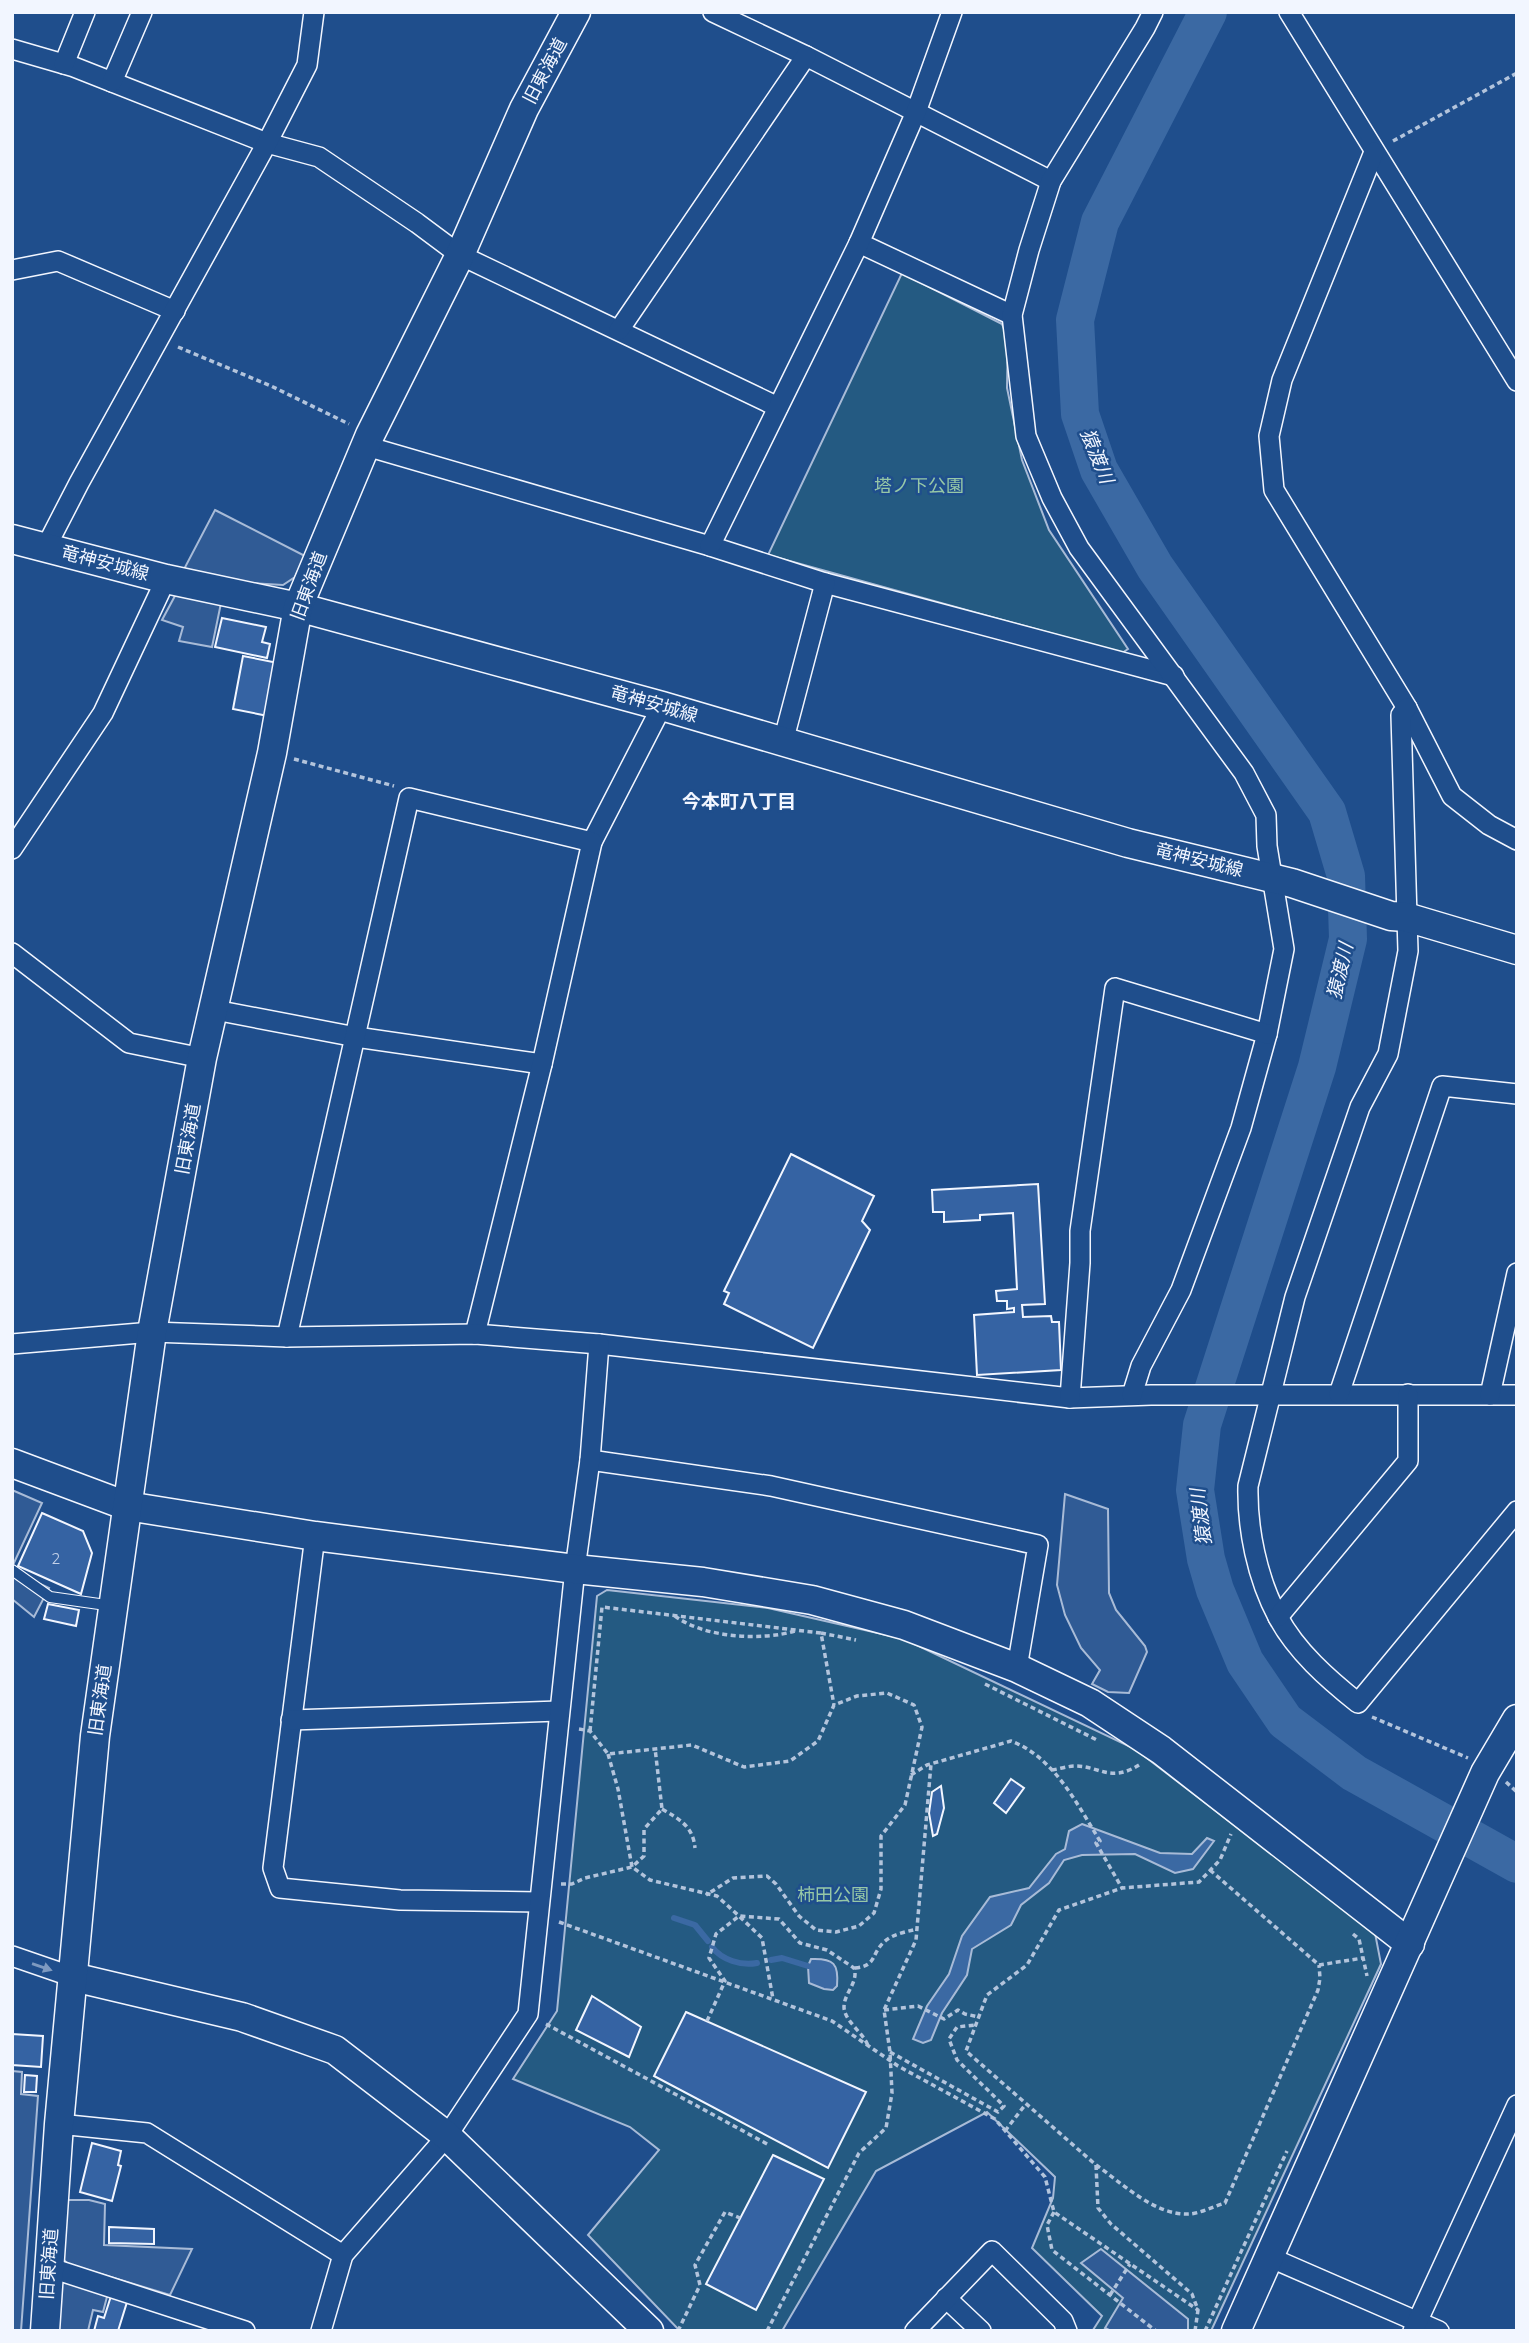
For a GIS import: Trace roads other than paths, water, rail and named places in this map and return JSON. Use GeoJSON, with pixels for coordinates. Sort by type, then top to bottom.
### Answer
{"type":"FeatureCollection","features":[{"type":"Feature","properties":{"kind":"street"},"geometry":{"type":"LineString","coordinates":[[64,64],[85,12]]}},
{"type":"Feature","properties":{"kind":"street"},"geometry":{"type":"LineString","coordinates":[[112,82],[142,12]]}},
{"type":"Feature","properties":{"kind":"street"},"geometry":{"type":"LineString","coordinates":[[46,547],[307,65],[314,12]]}},
{"type":"Feature","properties":{"kind":"street","name":"旧東海道"},"geometry":{"type":"LineString","coordinates":[[45,2331],[59,2124],[95,1736],[152,1332],[202,1058],[272,752],[298,607],[368,440],[460,255],[524,109],[576,12]]}},
{"type":"Feature","properties":{"kind":"street"},"geometry":{"type":"LineString","coordinates":[[713,12],[806,56],[1051,181]]}},
{"type":"Feature","properties":{"kind":"street"},"geometry":{"type":"LineString","coordinates":[[710,546],[859,243],[916,112],[952,12]]}},
{"type":"Feature","properties":{"kind":"street"},"geometry":{"type":"LineString","coordinates":[[1142,1395],[1141,1366],[1181,1290],[1241,1128],[1267,1034],[1284,949],[1283,881],[1267,846],[1266,815],[1244,773],[1079,548],[1052,498],[1026,436],[1012,315],[1051,181],[1153,12]]}},
{"type":"Feature","properties":{"kind":"street"},"geometry":{"type":"LineString","coordinates":[[1289,12],[1517,381]]}},
{"type":"Feature","properties":{"kind":"street"},"geometry":{"type":"LineString","coordinates":[[12,49],[64,64],[267,143],[319,157],[460,255],[778,407]]}},
{"type":"Feature","properties":{"kind":"street"},"geometry":{"type":"LineString","coordinates":[[619,330],[806,56]]}},
{"type":"Feature","properties":{"kind":"street"},"geometry":{"type":"LineString","coordinates":[[1374,152],[1282,380],[1269,436],[1273,490],[1407,708],[1452,796],[1489,825],[1517,840]]}},
{"type":"Feature","properties":{"kind":"street"},"geometry":{"type":"LineString","coordinates":[[859,243],[1012,315]]}},
{"type":"Feature","properties":{"kind":"street"},"geometry":{"type":"LineString","coordinates":[[12,270],[58,261],[175,311]]}},
{"type":"Feature","properties":{"kind":"street"},"geometry":{"type":"LineString","coordinates":[[368,440],[825,583],[1174,676]]}},
{"type":"Feature","properties":{"kind":"street","name":"竜神安城線"},"geometry":{"type":"LineString","coordinates":[[12,539],[166,579],[298,607],[662,706],[1128,843],[1283,881],[1398,917]]}},
{"type":"Feature","properties":{"kind":"street"},"geometry":{"type":"LineString","coordinates":[[12,849],[103,713],[166,579]]}},
{"type":"Feature","properties":{"kind":"street"},"geometry":{"type":"LineString","coordinates":[[783,742],[825,583]]}},
{"type":"Feature","properties":{"kind":"street"},"geometry":{"type":"LineString","coordinates":[[475,1334],[542,1065],[592,842],[662,706]]}},
{"type":"Feature","properties":{"kind":"street"},"geometry":{"type":"LineString","coordinates":[[1407,708],[1401,715],[1398,917],[1408,951],[1388,1054],[1360,1107],[1264,1394],[1248,1486],[1247,1512],[1261,1574],[1278,1617],[1300,1648],[1326,1677],[1358,1703],[1517,1511]]}},
{"type":"Feature","properties":{"kind":"street"},"geometry":{"type":"LineString","coordinates":[[287,1337],[409,798],[592,842]]}},
{"type":"Feature","properties":{"kind":"street"},"geometry":{"type":"LineString","coordinates":[[1398,917],[1517,950]]}},
{"type":"Feature","properties":{"kind":"street"},"geometry":{"type":"LineString","coordinates":[[12,954],[128,1043],[202,1058]]}},
{"type":"Feature","properties":{"kind":"street"},"geometry":{"type":"LineString","coordinates":[[1070,1398],[1080,1231],[1115,988],[1267,1034]]}},
{"type":"Feature","properties":{"kind":"street"},"geometry":{"type":"LineString","coordinates":[[215,1010],[356,1037],[542,1065]]}},
{"type":"Feature","properties":{"kind":"street"},"geometry":{"type":"LineString","coordinates":[[1339,1394],[1442,1086],[1517,1094]]}},
{"type":"Feature","properties":{"kind":"street"},"geometry":{"type":"LineString","coordinates":[[1490,1395],[1517,1273]]}},
{"type":"Feature","properties":{"kind":"street"},"geometry":{"type":"LineString","coordinates":[[12,1344],[152,1332],[287,1337],[475,1334],[599,1345],[1070,1398],[1264,1394],[1517,1395]]}},
{"type":"Feature","properties":{"kind":"street"},"geometry":{"type":"LineString","coordinates":[[321,2331],[343,2255],[447,2136],[528,2014],[575,1569],[590,1461],[599,1345]]}},
{"type":"Feature","properties":{"kind":"street"},"geometry":{"type":"LineString","coordinates":[[1278,1617],[1408,1461],[1408,1394]]}},
{"type":"Feature","properties":{"kind":"street"},"geometry":{"type":"LineString","coordinates":[[590,1461],[771,1486],[1038,1545],[1017,1668]]}},
{"type":"Feature","properties":{"kind":"street"},"geometry":{"type":"LineString","coordinates":[[12,1463],[127,1506],[316,1535],[575,1569],[704,1582],[812,1600],[904,1625],[1017,1668],[1090,1703],[1161,1750],[1410,1944]]}},
{"type":"Feature","properties":{"kind":"street"},"geometry":{"type":"LineString","coordinates":[[316,1535],[274,1868],[280,1888],[400,1900],[540,1901]]}},
{"type":"Feature","properties":{"kind":"street"},"geometry":{"type":"LineString","coordinates":[[291,1720],[559,1719]]}},
{"type":"Feature","properties":{"kind":"street"},"geometry":{"type":"LineString","coordinates":[[1236,2331],[1487,1770],[1517,1719]]}},
{"type":"Feature","properties":{"kind":"street"},"geometry":{"type":"LineString","coordinates":[[12,1956],[73,1977],[243,2017],[335,2050],[447,2136],[649,2331]]}},
{"type":"Feature","properties":{"kind":"street"},"geometry":{"type":"LineString","coordinates":[[1415,2326],[1517,2105]]}},
{"type":"Feature","properties":{"kind":"street"},"geometry":{"type":"LineString","coordinates":[[59,2124],[146,2133],[343,2255]]}},
{"type":"Feature","properties":{"kind":"street"},"geometry":{"type":"LineString","coordinates":[[915,2331],[992,2251],[1063,2321],[1067,2331]]}},
{"type":"Feature","properties":{"kind":"street"},"geometry":{"type":"LineString","coordinates":[[1269,2257],[1415,2326],[1439,2331]]}},
{"type":"Feature","properties":{"kind":"street"},"geometry":{"type":"LineString","coordinates":[[48,2267],[245,2331]]}},
{"type":"Feature","properties":{"kind":"street"},"geometry":{"type":"LineString","coordinates":[[946,2298],[981,2331]]}},
{"type":"Feature","properties":{"kind":"lane"},"geometry":{"type":"LineString","coordinates":[[12,1570],[50,1597],[113,1606]]}},
{"type":"Feature","properties":{"kind":"waterway","name":"猿渡川"},"geometry":{"type":"LineString","coordinates":[[1208,12],[1100,222],[1075,320],[1080,414],[1099,470],[1155,567],[1327,812],[1346,876],[1348,939],[1317,1067],[1202,1425],[1195,1490],[1206,1559],[1215,1590],[1245,1662],[1285,1721],[1354,1773],[1517,1864]]}},
{"type":"Feature","properties":{"kind":"waterway"},"geometry":{"type":"LineString","coordinates":[[674,1918],[695,1925],[708,1941]]}},
{"type":"Feature","properties":{"kind":"waterway"},"geometry":{"type":"LineString","coordinates":[[712,1947],[732,1961],[757,1963]]}},
{"type":"Feature","properties":{"kind":"waterway"},"geometry":{"type":"LineString","coordinates":[[771,1960],[782,1958],[808,1966]]}},
{"type":"Feature","properties":{"kind":"district","name":"今本町八丁目"},"geometry":{"type":"Point","coordinates":[739,801]}},
{"type":"Feature","properties":{"kind":"park label","name":"塔ノ下公園"},"geometry":{"type":"Point","coordinates":[919,486]}},
{"type":"Feature","properties":{"kind":"park label","name":"柿田公園"},"geometry":{"type":"Point","coordinates":[833,1895]}}]}
